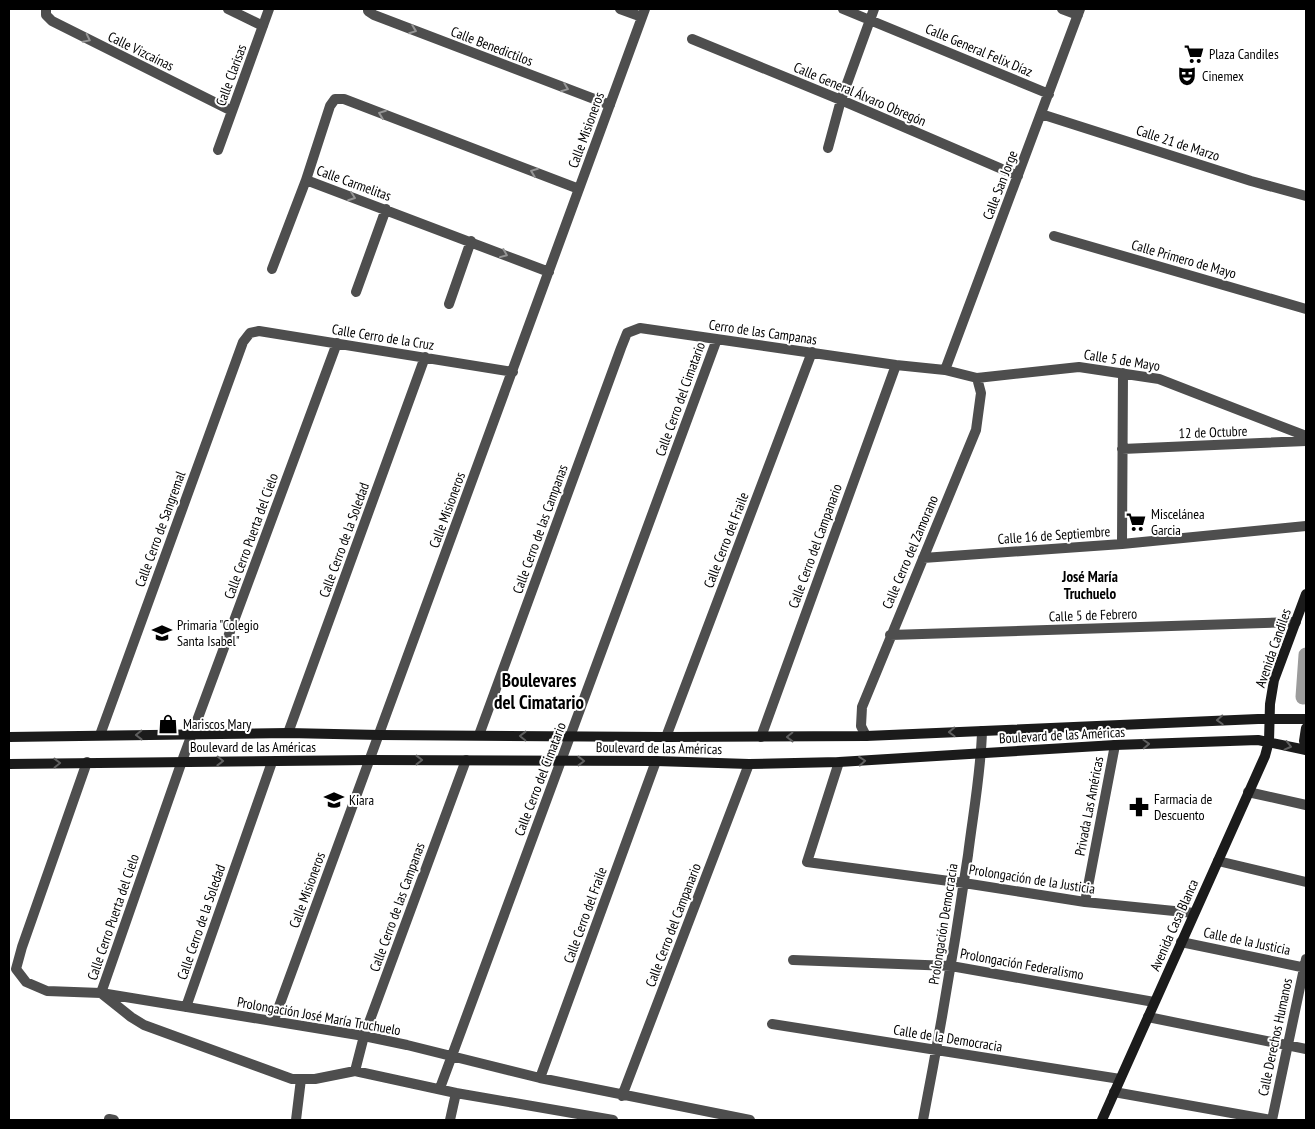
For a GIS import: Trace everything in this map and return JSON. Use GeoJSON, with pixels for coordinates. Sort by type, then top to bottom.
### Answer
{"type":"FeatureCollection","features":[{"type":"Feature","properties":{"kind":"main road","name":"Avenida Candiles"},"geometry":{"type":"LineString","coordinates":[[1269,741],[1268,719],[1274,680],[1306,594]]}},
{"type":"Feature","properties":{"kind":"main road","name":"Boulevard de las Américas"},"geometry":{"type":"LineString","coordinates":[[9,736],[288,732],[380,735],[666,737],[866,736],[1306,719]]}},
{"type":"Feature","properties":{"kind":"main road"},"geometry":{"type":"LineString","coordinates":[[1306,728],[1304,742],[1306,749]]}},
{"type":"Feature","properties":{"kind":"main road","name":"Boulevard de las Américas"},"geometry":{"type":"LineString","coordinates":[[9,764],[466,760],[656,761],[748,764],[839,762],[1115,745],[1258,740],[1306,749]]}},
{"type":"Feature","properties":{"kind":"main road","name":"Avenida Casa Blanca"},"geometry":{"type":"LineString","coordinates":[[1102,1120],[1265,756],[1269,741]]}},
{"type":"Feature","properties":{"kind":"street","name":"Calle Vizcaínas"},"geometry":{"type":"LineString","coordinates":[[46,9],[46,15],[52,22],[232,111]]}},
{"type":"Feature","properties":{"kind":"street"},"geometry":{"type":"LineString","coordinates":[[228,9],[263,26]]}},
{"type":"Feature","properties":{"kind":"street","name":"Calle Clarisas"},"geometry":{"type":"LineString","coordinates":[[218,150],[269,9]]}},
{"type":"Feature","properties":{"kind":"street","name":"Calle Benedictilos"},"geometry":{"type":"LineString","coordinates":[[368,9],[374,15],[610,105]]}},
{"type":"Feature","properties":{"kind":"street"},"geometry":{"type":"LineString","coordinates":[[620,9],[644,13]]}},
{"type":"Feature","properties":{"kind":"street","name":"Calle General Felix Díaz"},"geometry":{"type":"LineString","coordinates":[[843,9],[1049,94]]}},
{"type":"Feature","properties":{"kind":"street"},"geometry":{"type":"LineString","coordinates":[[828,148],[841,100],[874,9]]}},
{"type":"Feature","properties":{"kind":"street"},"geometry":{"type":"LineString","coordinates":[[1062,9],[1079,12]]}},
{"type":"Feature","properties":{"kind":"street","name":"Calle San Jorge"},"geometry":{"type":"LineString","coordinates":[[945,370],[1079,12]]}},
{"type":"Feature","properties":{"kind":"street","name":"Calle Misioneros"},"geometry":{"type":"LineString","coordinates":[[274,1020],[644,13]]}},
{"type":"Feature","properties":{"kind":"street","name":"Calle General Álvaro Obregón"},"geometry":{"type":"LineString","coordinates":[[692,39],[1018,176]]}},
{"type":"Feature","properties":{"kind":"street","name":"Calle Carmelitas"},"geometry":{"type":"LineString","coordinates":[[549,272],[306,180],[330,106],[335,99],[344,99],[579,189]]}},
{"type":"Feature","properties":{"kind":"street","name":"Calle 21 de Marzo"},"geometry":{"type":"LineString","coordinates":[[1041,114],[1250,182],[1306,196]]}},
{"type":"Feature","properties":{"kind":"street"},"geometry":{"type":"LineString","coordinates":[[272,269],[306,180]]}},
{"type":"Feature","properties":{"kind":"street"},"geometry":{"type":"LineString","coordinates":[[356,292],[386,209]]}},
{"type":"Feature","properties":{"kind":"street","name":"Calle Primero de Mayo"},"geometry":{"type":"LineString","coordinates":[[1054,236],[1306,309]]}},
{"type":"Feature","properties":{"kind":"street"},"geometry":{"type":"LineString","coordinates":[[449,304],[471,241]]}},
{"type":"Feature","properties":{"kind":"street","name":"Cerro de las Campanas"},"geometry":{"type":"LineString","coordinates":[[627,333],[640,328],[896,365]]}},
{"type":"Feature","properties":{"kind":"street","name":"Calle Cerro de la Cruz"},"geometry":{"type":"LineString","coordinates":[[250,333],[259,331],[513,372]]}},
{"type":"Feature","properties":{"kind":"street","name":"Calle Cerro de Sangremal"},"geometry":{"type":"LineString","coordinates":[[100,735],[243,342],[250,333]]}},
{"type":"Feature","properties":{"kind":"street","name":"Calle Cerro de las Campanas"},"geometry":{"type":"LineString","coordinates":[[479,735],[627,333]]}},
{"type":"Feature","properties":{"kind":"street","name":"Calle Cerro del Cimatario"},"geometry":{"type":"LineString","coordinates":[[440,1088],[717,339]]}},
{"type":"Feature","properties":{"kind":"street","name":"Calle Cerro Puerta del Cielo"},"geometry":{"type":"LineString","coordinates":[[101,993],[182,761],[337,343]]}},
{"type":"Feature","properties":{"kind":"street","name":"Calle Cerro del Fraile"},"geometry":{"type":"LineString","coordinates":[[666,737],[812,352]]}},
{"type":"Feature","properties":{"kind":"street","name":"Calle Cerro de la Soledad"},"geometry":{"type":"LineString","coordinates":[[288,732],[425,357]]}},
{"type":"Feature","properties":{"kind":"street","name":"Calle 5 de Mayo"},"geometry":{"type":"LineString","coordinates":[[896,365],[945,370],[977,378],[1079,366],[1160,379],[1306,436]]}},
{"type":"Feature","properties":{"kind":"street","name":"Calle Cerro del Campanario"},"geometry":{"type":"LineString","coordinates":[[761,737],[896,365]]}},
{"type":"Feature","properties":{"kind":"street"},"geometry":{"type":"LineString","coordinates":[[1122,544],[1123,373]]}},
{"type":"Feature","properties":{"kind":"street","name":"Calle Cerro del Zamorano"},"geometry":{"type":"LineString","coordinates":[[866,736],[861,726],[862,707],[890,635],[976,430],[981,393],[977,378]]}},
{"type":"Feature","properties":{"kind":"street","name":"12 de Octubre"},"geometry":{"type":"LineString","coordinates":[[1122,449],[1306,442]]}},
{"type":"Feature","properties":{"kind":"street","name":"Calle 16 de Septiembre"},"geometry":{"type":"LineString","coordinates":[[923,558],[1122,544],[1306,526]]}},
{"type":"Feature","properties":{"kind":"street","name":"Calle 5 de Febrero"},"geometry":{"type":"LineString","coordinates":[[890,635],[1296,622]]}},
{"type":"Feature","properties":{"kind":"street","name":"Prolongación Democracia"},"geometry":{"type":"LineString","coordinates":[[923,1120],[964,883],[982,753],[982,731]]}},
{"type":"Feature","properties":{"kind":"street","name":"Privada Las Américas"},"geometry":{"type":"LineString","coordinates":[[1085,902],[1115,745]]}},
{"type":"Feature","properties":{"kind":"street","name":"Calle Cerro de las Campanas"},"geometry":{"type":"LineString","coordinates":[[355,1071],[364,1036],[466,760]]}},
{"type":"Feature","properties":{"kind":"street","name":"Calle Cerro del Fraile"},"geometry":{"type":"LineString","coordinates":[[540,1078],[656,761]]}},
{"type":"Feature","properties":{"kind":"street","name":"Prolongación José María Truchuelo"},"geometry":{"type":"LineString","coordinates":[[87,762],[22,947],[16,969],[26,982],[47,991],[101,993],[364,1036],[622,1096],[750,1120]]}},
{"type":"Feature","properties":{"kind":"street","name":"Calle Cerro de la Soledad"},"geometry":{"type":"LineString","coordinates":[[186,1007],[272,762]]}},
{"type":"Feature","properties":{"kind":"street","name":"Prolongación de la Justicia"},"geometry":{"type":"LineString","coordinates":[[839,762],[807,862],[964,883],[1085,902],[1194,913]]}},
{"type":"Feature","properties":{"kind":"street","name":"Calle Cerro del Campanario"},"geometry":{"type":"LineString","coordinates":[[622,1096],[748,764]]}},
{"type":"Feature","properties":{"kind":"street"},"geometry":{"type":"LineString","coordinates":[[1248,792],[1306,805]]}},
{"type":"Feature","properties":{"kind":"street"},"geometry":{"type":"LineString","coordinates":[[1218,861],[1306,882]]}},
{"type":"Feature","properties":{"kind":"street","name":"Calle de la Justicia"},"geometry":{"type":"LineString","coordinates":[[1181,942],[1306,965]]}},
{"type":"Feature","properties":{"kind":"street","name":"Prolongación Federalismo"},"geometry":{"type":"LineString","coordinates":[[793,960],[950,966],[1154,1002]]}},
{"type":"Feature","properties":{"kind":"street","name":"Calle Derechos Humanos"},"geometry":{"type":"LineString","coordinates":[[1271,1120],[1306,965]]}},
{"type":"Feature","properties":{"kind":"street"},"geometry":{"type":"LineString","coordinates":[[101,993],[144,1025],[292,1079],[315,1079],[355,1071],[456,1093],[602,1120],[613,1120]]}},
{"type":"Feature","properties":{"kind":"street"},"geometry":{"type":"LineString","coordinates":[[1148,1017],[1306,1049]]}},
{"type":"Feature","properties":{"kind":"street","name":"Calle de la Democracia"},"geometry":{"type":"LineString","coordinates":[[772,1024],[1120,1079]]}},
{"type":"Feature","properties":{"kind":"street"},"geometry":{"type":"LineString","coordinates":[[296,1120],[301,1079]]}},
{"type":"Feature","properties":{"kind":"street"},"geometry":{"type":"LineString","coordinates":[[1114,1092],[1271,1120]]}},
{"type":"Feature","properties":{"kind":"street"},"geometry":{"type":"LineString","coordinates":[[450,1120],[456,1093]]}},
{"type":"Feature","properties":{"kind":"waterway"},"geometry":{"type":"LineString","coordinates":[[1303,697],[1306,655]]}},
{"type":"Feature","properties":{"kind":"place","name":"Plaza Candiles"},"geometry":{"type":"Point","coordinates":[1194,54]}},
{"type":"Feature","properties":{"kind":"place","name":"Cinemex"},"geometry":{"type":"Point","coordinates":[1187,76]}},
{"type":"Feature","properties":{"kind":"place","name":"Miscelánea Garcia"},"geometry":{"type":"Point","coordinates":[1136,522]}},
{"type":"Feature","properties":{"kind":"place","name":"Primaria \"Colegio Santa Isabel\""},"geometry":{"type":"Point","coordinates":[162,633]}},
{"type":"Feature","properties":{"kind":"place","name":"Mariscos Mary"},"geometry":{"type":"Point","coordinates":[168,724]}},
{"type":"Feature","properties":{"kind":"place","name":"Kiara"},"geometry":{"type":"Point","coordinates":[334,800]}},
{"type":"Feature","properties":{"kind":"place","name":"Farmacia de Descuento"},"geometry":{"type":"Point","coordinates":[1139,807]}},
{"type":"Feature","properties":{"kind":"district","name":"José María Truchuelo"},"geometry":{"type":"Point","coordinates":[1090,586]}},
{"type":"Feature","properties":{"kind":"district","name":"Boulevares del Cimatario"},"geometry":{"type":"Point","coordinates":[539,691]}}]}
